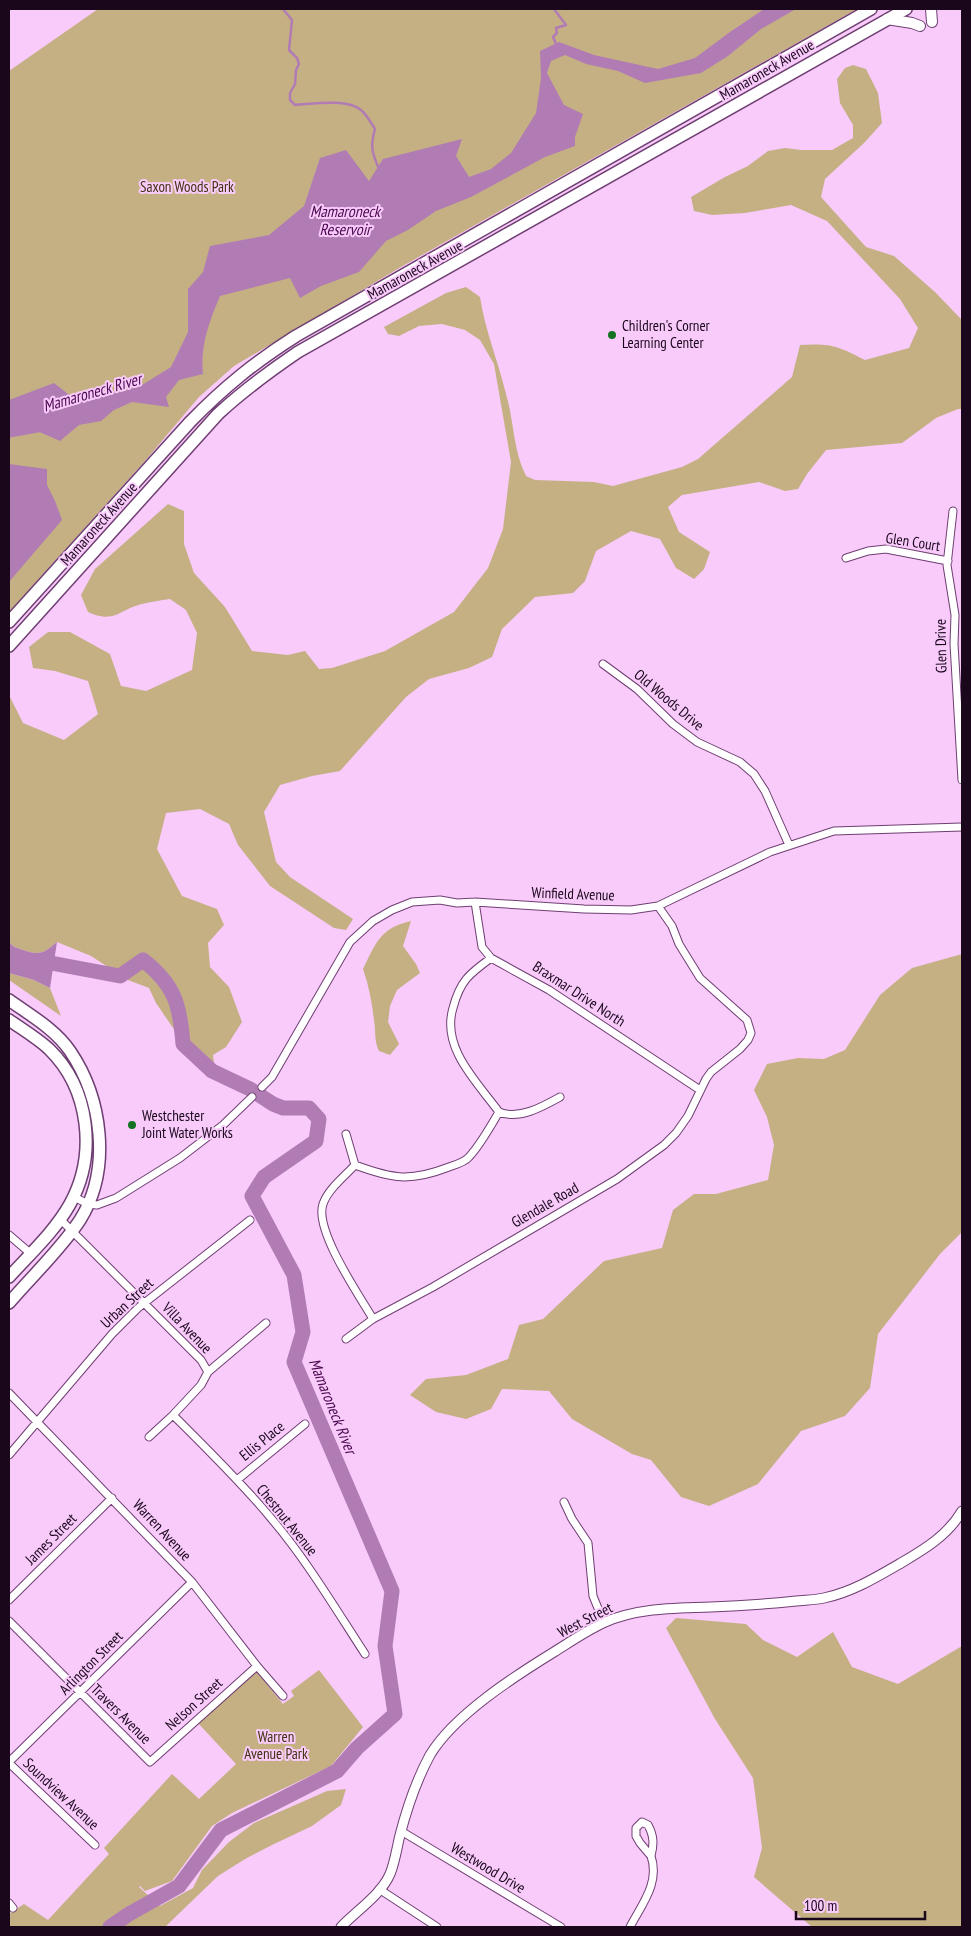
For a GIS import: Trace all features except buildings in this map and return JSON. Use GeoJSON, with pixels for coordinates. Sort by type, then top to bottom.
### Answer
{"type":"FeatureCollection","features":[{"type":"Feature","properties":{"kind":"main road","name":"Mamaroneck Avenue"},"geometry":{"type":"LineString","coordinates":[[9,622],[178,434],[220,392],[265,356],[296,336],[871,9]]}},
{"type":"Feature","properties":{"kind":"main road","name":"Mamaroneck Avenue"},"geometry":{"type":"LineString","coordinates":[[9,646],[218,414],[239,394],[298,352],[906,9]]}},
{"type":"Feature","properties":{"kind":"main road"},"geometry":{"type":"LineString","coordinates":[[931,9],[932,22]]}},
{"type":"Feature","properties":{"kind":"main road"},"geometry":{"type":"LineString","coordinates":[[887,19],[920,26]]}},
{"type":"Feature","properties":{"kind":"main road"},"geometry":{"type":"LineString","coordinates":[[9,1000],[53,1032],[69,1050],[89,1089],[97,1116],[99,1152],[96,1180],[88,1204],[72,1231],[9,1303]]}},
{"type":"Feature","properties":{"kind":"main road"},"geometry":{"type":"LineString","coordinates":[[9,1020],[49,1049],[71,1078],[79,1095],[83,1113],[87,1151],[80,1184],[60,1219],[9,1277]]}},
{"type":"Feature","properties":{"kind":"street"},"geometry":{"type":"LineString","coordinates":[[662,127],[670,143]]}},
{"type":"Feature","properties":{"kind":"street"},"geometry":{"type":"LineString","coordinates":[[178,434],[191,444]]}},
{"type":"Feature","properties":{"kind":"street","name":"Glen Drive"},"geometry":{"type":"LineString","coordinates":[[953,512],[948,561],[955,614],[954,644],[962,780]]}},
{"type":"Feature","properties":{"kind":"street","name":"Glen Court"},"geometry":{"type":"LineString","coordinates":[[846,558],[868,551],[886,549],[948,561]]}},
{"type":"Feature","properties":{"kind":"street","name":"Old Woods Drive"},"geometry":{"type":"LineString","coordinates":[[603,664],[637,689],[674,724],[697,742],[740,762],[754,774],[765,791],[790,845]]}},
{"type":"Feature","properties":{"kind":"street","name":"Winfield Avenue"},"geometry":{"type":"LineString","coordinates":[[262,1087],[272,1077],[350,942],[373,921],[392,910],[412,902],[440,900],[457,903],[475,902],[584,910],[631,910],[658,906],[770,852],[834,831],[962,827]]}},
{"type":"Feature","properties":{"kind":"street"},"geometry":{"type":"LineString","coordinates":[[475,902],[482,947],[491,958],[472,972],[460,985],[449,1020],[451,1040],[462,1061],[499,1112],[507,1115],[527,1112],[560,1098]]}},
{"type":"Feature","properties":{"kind":"street","name":"Glendale Road"},"geometry":{"type":"LineString","coordinates":[[346,1339],[373,1319],[441,1283],[618,1179],[642,1162],[664,1145],[676,1132],[688,1116],[711,1072],[748,1040],[751,1030],[747,1020],[700,978],[679,944],[672,926],[658,906]]}},
{"type":"Feature","properties":{"kind":"street","name":"Braxmar Drive North"},"geometry":{"type":"LineString","coordinates":[[491,958],[549,990],[700,1090]]}},
{"type":"Feature","properties":{"kind":"street"},"geometry":{"type":"LineString","coordinates":[[74,1196],[88,1204],[96,1205],[116,1198],[180,1158],[223,1125],[252,1096]]}},
{"type":"Feature","properties":{"kind":"street"},"geometry":{"type":"LineString","coordinates":[[355,1165],[386,1176],[401,1178],[427,1176],[469,1158],[486,1135],[499,1112]]}},
{"type":"Feature","properties":{"kind":"street"},"geometry":{"type":"LineString","coordinates":[[346,1134],[355,1165]]}},
{"type":"Feature","properties":{"kind":"street"},"geometry":{"type":"LineString","coordinates":[[355,1165],[328,1195],[323,1204],[322,1217],[332,1248],[373,1319]]}},
{"type":"Feature","properties":{"kind":"street","name":"Villa Avenue"},"geometry":{"type":"LineString","coordinates":[[60,1219],[201,1360],[208,1372]]}},
{"type":"Feature","properties":{"kind":"street","name":"Urban Street"},"geometry":{"type":"LineString","coordinates":[[9,1455],[112,1334],[144,1303],[250,1220]]}},
{"type":"Feature","properties":{"kind":"street"},"geometry":{"type":"LineString","coordinates":[[9,1235],[30,1254]]}},
{"type":"Feature","properties":{"kind":"street"},"geometry":{"type":"LineString","coordinates":[[150,1437],[200,1385],[208,1372],[266,1323]]}},
{"type":"Feature","properties":{"kind":"street","name":"Warren Avenue"},"geometry":{"type":"LineString","coordinates":[[9,1394],[192,1582],[257,1666],[283,1696]]}},
{"type":"Feature","properties":{"kind":"street","name":"Chestnut Avenue"},"geometry":{"type":"LineString","coordinates":[[173,1415],[270,1516],[293,1546],[365,1654]]}},
{"type":"Feature","properties":{"kind":"street","name":"Ellis Place"},"geometry":{"type":"LineString","coordinates":[[237,1480],[305,1424]]}},
{"type":"Feature","properties":{"kind":"street","name":"James Street"},"geometry":{"type":"LineString","coordinates":[[9,1600],[112,1498]]}},
{"type":"Feature","properties":{"kind":"street"},"geometry":{"type":"LineString","coordinates":[[564,1502],[572,1519],[588,1543],[593,1596],[604,1623]]}},
{"type":"Feature","properties":{"kind":"street","name":"West Street"},"geometry":{"type":"LineString","coordinates":[[340,1927],[379,1889],[390,1874],[401,1831],[429,1757],[452,1726],[515,1676],[604,1623],[632,1612],[678,1608],[761,1605],[823,1598],[876,1578],[916,1554],[942,1537],[955,1524],[962,1511]]}},
{"type":"Feature","properties":{"kind":"street","name":"Arlington Street"},"geometry":{"type":"LineString","coordinates":[[9,1762],[192,1582]]}},
{"type":"Feature","properties":{"kind":"street","name":"Travers Avenue"},"geometry":{"type":"LineString","coordinates":[[9,1621],[150,1762]]}},
{"type":"Feature","properties":{"kind":"street","name":"Nelson Street"},"geometry":{"type":"LineString","coordinates":[[150,1762],[257,1666]]}},
{"type":"Feature","properties":{"kind":"street","name":"Soundview Avenue"},"geometry":{"type":"LineString","coordinates":[[9,1762],[95,1845]]}},
{"type":"Feature","properties":{"kind":"street","name":"Westwood Drive"},"geometry":{"type":"LineString","coordinates":[[401,1831],[561,1927]]}},
{"type":"Feature","properties":{"kind":"street"},"geometry":{"type":"LineString","coordinates":[[630,1927],[654,1881],[654,1865],[651,1856]]}},
{"type":"Feature","properties":{"kind":"street"},"geometry":{"type":"LineString","coordinates":[[379,1889],[437,1927]]}},
{"type":"Feature","properties":{"kind":"green space","name":"Saxon Woods Park"},"geometry":{"type":"Polygon","coordinates":[[[98,9],[857,9],[401,267],[234,366],[199,397],[145,461],[9,612],[9,71],[98,9]]]}},
{"type":"Feature","properties":{"kind":"green space"},"geometry":{"type":"Polygon","coordinates":[[[853,65],[866,69],[878,93],[882,123],[864,143],[825,179],[821,197],[866,247],[894,256],[935,292],[962,320],[962,409],[936,418],[902,443],[826,450],[798,489],[785,491],[759,482],[682,495],[668,507],[679,532],[710,552],[704,569],[694,579],[676,568],[660,539],[631,531],[596,551],[585,581],[573,593],[535,597],[502,629],[492,657],[469,668],[429,679],[406,697],[340,771],[280,785],[264,812],[276,862],[290,877],[353,919],[346,930],[334,928],[270,886],[238,845],[229,824],[200,809],[166,813],[157,849],[182,896],[217,909],[224,925],[208,943],[210,967],[229,987],[242,1022],[226,1047],[213,1055],[216,1080],[206,1076],[156,1003],[149,988],[128,980],[91,956],[57,942],[45,951],[38,953],[19,949],[11,944],[9,942],[9,695],[23,723],[64,740],[98,714],[88,681],[55,671],[33,668],[29,647],[48,632],[70,632],[110,654],[121,686],[146,691],[192,670],[197,633],[186,610],[170,599],[142,604],[116,615],[104,617],[88,612],[81,595],[95,569],[168,504],[184,511],[184,544],[194,573],[225,607],[252,651],[288,655],[305,651],[319,669],[332,668],[385,651],[454,612],[488,568],[503,529],[511,462],[494,364],[480,340],[465,330],[442,324],[419,326],[399,336],[388,334],[384,327],[446,293],[466,287],[480,297],[509,404],[516,446],[526,476],[535,480],[594,482],[613,486],[682,467],[698,459],[792,377],[800,345],[834,346],[865,360],[909,348],[918,328],[900,299],[827,221],[791,205],[745,213],[712,215],[694,211],[691,197],[748,166],[768,151],[785,148],[832,150],[853,138],[853,125],[840,103],[837,79],[845,68],[853,65]]]}},
{"type":"Feature","properties":{"kind":"green space"},"geometry":{"type":"Polygon","coordinates":[[[411,921],[403,946],[420,973],[397,990],[390,1006],[388,1022],[399,1044],[390,1055],[379,1051],[377,1047],[371,1001],[363,969],[376,944],[386,932],[411,921]]]}},
{"type":"Feature","properties":{"kind":"green space"},"geometry":{"type":"Polygon","coordinates":[[[962,954],[962,1232],[940,1254],[878,1334],[870,1388],[845,1416],[801,1431],[758,1484],[709,1506],[681,1497],[651,1460],[632,1454],[572,1419],[549,1391],[502,1389],[491,1409],[466,1419],[436,1412],[410,1395],[426,1379],[466,1375],[508,1359],[519,1325],[543,1319],[604,1261],[662,1248],[673,1210],[694,1194],[716,1194],[768,1180],[774,1145],[767,1117],[754,1090],[767,1064],[798,1058],[824,1059],[845,1050],[880,995],[912,968],[962,954]]]}},
{"type":"Feature","properties":{"kind":"green space"},"geometry":{"type":"Polygon","coordinates":[[[9,973],[34,980],[50,988],[61,1016],[9,980],[9,973]]]}},
{"type":"Feature","properties":{"kind":"green space"},"geometry":{"type":"Polygon","coordinates":[[[676,1618],[746,1624],[763,1640],[797,1657],[833,1632],[852,1667],[898,1684],[962,1646],[962,1927],[812,1927],[754,1877],[762,1848],[753,1778],[715,1719],[666,1628],[676,1618]]]}},
{"type":"Feature","properties":{"kind":"green space","name":"Warren Avenue Park"},"geometry":{"type":"Polygon","coordinates":[[[319,1670],[363,1727],[331,1766],[232,1813],[212,1826],[172,1881],[145,1891],[139,1887],[160,1906],[193,1888],[202,1870],[229,1842],[254,1823],[327,1791],[346,1789],[341,1805],[312,1826],[245,1859],[218,1876],[165,1927],[9,1927],[9,1914],[24,1904],[48,1920],[109,1854],[104,1848],[172,1774],[199,1799],[236,1764],[198,1723],[256,1671],[283,1704],[294,1696],[291,1691],[319,1670]]]}},
{"type":"Feature","properties":{"kind":"water","name":"Mamaroneck Reservoir"},"geometry":{"type":"Polygon","coordinates":[[[764,9],[796,9],[761,29],[728,56],[701,73],[645,83],[618,71],[586,64],[565,55],[551,61],[547,73],[564,105],[583,114],[575,137],[575,146],[545,157],[471,197],[436,211],[408,230],[386,241],[359,272],[321,286],[300,298],[290,278],[220,296],[206,334],[202,364],[203,374],[179,380],[166,397],[169,407],[132,402],[114,410],[101,421],[79,425],[60,441],[21,424],[9,428],[9,400],[54,383],[72,397],[121,392],[142,385],[171,367],[188,332],[188,289],[203,272],[210,246],[269,235],[304,206],[320,158],[346,150],[369,181],[383,159],[462,139],[456,156],[469,177],[491,169],[511,153],[536,113],[541,78],[540,51],[559,42],[594,55],[658,69],[695,58],[764,9]]]}},
{"type":"Feature","properties":{"kind":"water"},"geometry":{"type":"Polygon","coordinates":[[[9,464],[47,469],[47,485],[62,520],[9,582],[9,464]]]}},
{"type":"Feature","properties":{"kind":"water"},"geometry":{"type":"Polygon","coordinates":[[[9,942],[17,948],[38,953],[45,951],[57,942],[50,988],[34,980],[9,973],[9,942]]]}},
{"type":"Feature","properties":{"kind":"waterway"},"geometry":{"type":"LineString","coordinates":[[283,9],[292,20],[289,50],[297,58],[299,64],[296,70],[295,84],[290,93],[290,100],[295,105],[339,103],[355,106],[361,110],[375,129],[372,149],[379,169]]}},
{"type":"Feature","properties":{"kind":"waterway"},"geometry":{"type":"LineString","coordinates":[[554,9],[566,25],[556,28],[557,33],[553,37],[556,44]]}},
{"type":"Feature","properties":{"kind":"waterway","name":"Mamaroneck River"},"geometry":{"type":"LineString","coordinates":[[9,430],[48,423]]}},
{"type":"Feature","properties":{"kind":"waterway","name":"Mamaroneck River"},"geometry":{"type":"LineString","coordinates":[[9,962],[51,963],[120,976],[143,960],[162,978],[174,997],[180,1018],[183,1044],[212,1071],[250,1089],[273,1104],[283,1108],[309,1108],[319,1119],[316,1141],[264,1177],[252,1196],[294,1275],[303,1332],[294,1362],[392,1591],[385,1646],[395,1714],[357,1748],[337,1771],[221,1830],[179,1886],[110,1927]]}},
{"type":"Feature","properties":{"kind":"place","name":"Children's Corner Learning Center"},"geometry":{"type":"Point","coordinates":[612,335]}},
{"type":"Feature","properties":{"kind":"place","name":"Westchester Joint Water Works"},"geometry":{"type":"Point","coordinates":[132,1125]}}]}
